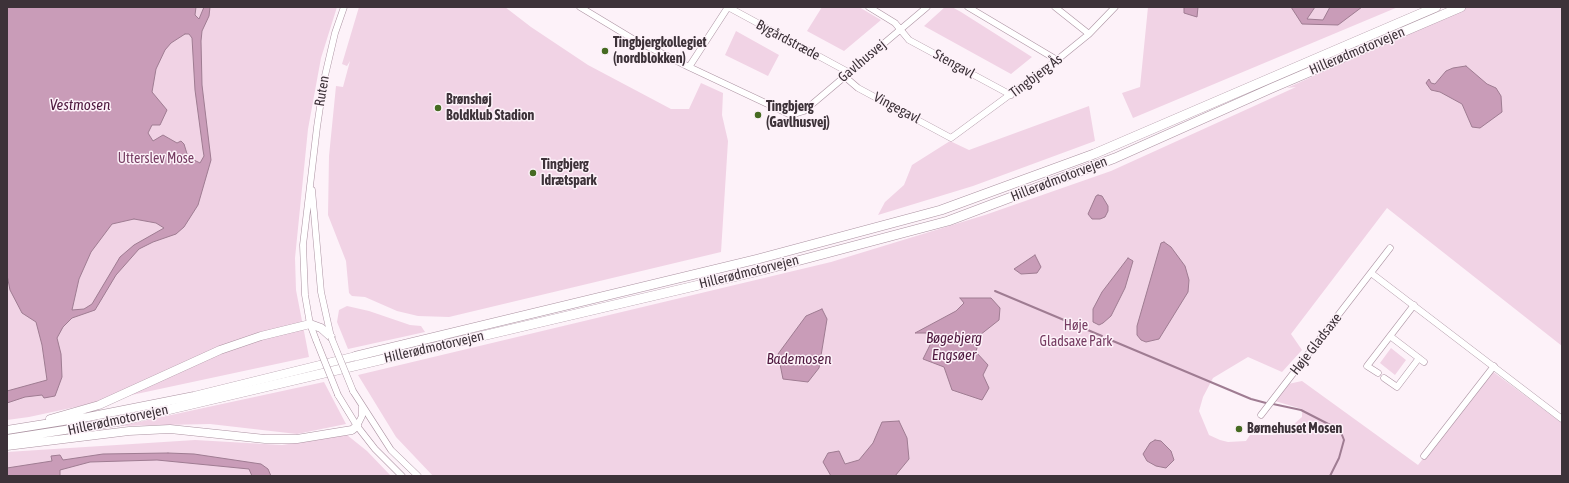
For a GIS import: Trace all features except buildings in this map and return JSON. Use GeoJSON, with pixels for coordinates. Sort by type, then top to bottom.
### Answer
{"type":"FeatureCollection","features":[{"type":"Feature","properties":{"kind":"highway","name":"Hillerødmotorvejen"},"geometry":{"type":"LineString","coordinates":[[356,356],[758,259],[940,210],[1094,154],[1436,7]]}},
{"type":"Feature","properties":{"kind":"highway","name":"Hillerødmotorvejen"},"geometry":{"type":"LineString","coordinates":[[116,422],[763,270],[948,221],[1115,158],[1279,85],[1461,7]]}},
{"type":"Feature","properties":{"kind":"main road"},"geometry":{"type":"LineString","coordinates":[[17,428],[99,405],[220,350],[261,336],[310,324],[321,328],[331,337]]}},
{"type":"Feature","properties":{"kind":"main road","name":"Hillerødmotorvejen"},"geometry":{"type":"LineString","coordinates":[[7,430],[88,418],[194,396],[356,356]]}},
{"type":"Feature","properties":{"kind":"main road","name":"Hillerødmotorvejen"},"geometry":{"type":"LineString","coordinates":[[7,439],[116,422]]}},
{"type":"Feature","properties":{"kind":"main road"},"geometry":{"type":"LineString","coordinates":[[7,446],[129,431],[170,429],[265,439],[297,439],[352,430],[357,426]]}},
{"type":"Feature","properties":{"kind":"street","name":"Ruten"},"geometry":{"type":"LineString","coordinates":[[344,7],[324,80],[311,176],[303,260],[305,295],[310,324],[338,395],[357,426],[375,449],[402,476]]}},
{"type":"Feature","properties":{"kind":"street"},"geometry":{"type":"LineString","coordinates":[[580,7],[633,39],[689,67],[728,7]]}},
{"type":"Feature","properties":{"kind":"street","name":"Bygårdstræde"},"geometry":{"type":"LineString","coordinates":[[728,7],[846,74]]}},
{"type":"Feature","properties":{"kind":"street","name":"Stengavl"},"geometry":{"type":"LineString","coordinates":[[869,7],[895,23],[909,40],[1011,95]]}},
{"type":"Feature","properties":{"kind":"street","name":"Gavlhusvej"},"geometry":{"type":"LineString","coordinates":[[689,67],[784,113],[797,114],[927,7]]}},
{"type":"Feature","properties":{"kind":"street"},"geometry":{"type":"LineString","coordinates":[[968,7],[1057,60]]}},
{"type":"Feature","properties":{"kind":"street"},"geometry":{"type":"LineString","coordinates":[[1055,7],[1089,34]]}},
{"type":"Feature","properties":{"kind":"street","name":"Tingbjerg Ås"},"geometry":{"type":"LineString","coordinates":[[951,138],[1057,60],[1089,34],[1115,7]]}},
{"type":"Feature","properties":{"kind":"street","name":"Vingegavl"},"geometry":{"type":"LineString","coordinates":[[846,74],[858,88],[951,138]]}},
{"type":"Feature","properties":{"kind":"street","name":"Ruten"},"geometry":{"type":"LineString","coordinates":[[311,176],[321,292],[331,337],[353,391],[362,407],[391,450],[418,476]]}},
{"type":"Feature","properties":{"kind":"street","name":"Høje Gladsaxe"},"geometry":{"type":"LineString","coordinates":[[1261,415],[1390,248]]}},
{"type":"Feature","properties":{"kind":"street"},"geometry":{"type":"LineString","coordinates":[[1371,273],[1562,419]]}},
{"type":"Feature","properties":{"kind":"street"},"geometry":{"type":"LineString","coordinates":[[1378,373],[1367,366],[1414,305]]}},
{"type":"Feature","properties":{"kind":"street"},"geometry":{"type":"LineString","coordinates":[[1390,336],[1424,362]]}},
{"type":"Feature","properties":{"kind":"street"},"geometry":{"type":"LineString","coordinates":[[1384,378],[1397,387],[1419,358]]}},
{"type":"Feature","properties":{"kind":"street"},"geometry":{"type":"LineString","coordinates":[[1424,456],[1494,366]]}},
{"type":"Feature","properties":{"kind":"street"},"geometry":{"type":"LineString","coordinates":[[357,426],[362,416],[362,407]]}},
{"type":"Feature","properties":{"kind":"green space","name":"Utterslev Mose"},"geometry":{"type":"Polygon","coordinates":[[[7,7],[337,7],[321,58],[308,129],[295,258],[296,290],[309,357],[29,417],[7,420],[7,7]]]}},
{"type":"Feature","properties":{"kind":"green space","name":"Tingbjerg Idrætspark"},"geometry":{"type":"Polygon","coordinates":[[[359,7],[505,7],[531,27],[588,65],[671,109],[689,109],[701,83],[723,93],[722,115],[728,141],[721,252],[449,317],[418,316],[397,311],[365,297],[352,296],[349,293],[346,261],[328,215],[329,156],[336,86],[343,87],[350,61],[347,66],[342,64],[359,7]]]}},
{"type":"Feature","properties":{"kind":"green space"},"geometry":{"type":"Polygon","coordinates":[[[822,7],[859,7],[881,20],[844,51],[807,31],[822,7]]]}},
{"type":"Feature","properties":{"kind":"green space"},"geometry":{"type":"Polygon","coordinates":[[[945,7],[952,7],[961,12],[1032,57],[1011,74],[924,26],[945,7]]]}},
{"type":"Feature","properties":{"kind":"green space"},"geometry":{"type":"Polygon","coordinates":[[[1148,7],[1398,7],[1133,118],[1122,93],[1140,87],[1148,7]]]}},
{"type":"Feature","properties":{"kind":"green space","name":"Høje Gladsaxe Park"},"geometry":{"type":"Polygon","coordinates":[[[1467,7],[1562,7],[1562,346],[1387,208],[1291,334],[1302,350],[1282,372],[1248,357],[1213,378],[1203,397],[1199,411],[1209,435],[1228,442],[1246,441],[1250,435],[1272,435],[1286,431],[1302,417],[1302,409],[1275,401],[1288,384],[1302,381],[1418,465],[1492,371],[1562,423],[1562,476],[433,476],[396,437],[358,375],[831,262],[985,215],[1111,171],[1296,87],[1287,88],[1467,7]]]}},
{"type":"Feature","properties":{"kind":"green space"},"geometry":{"type":"Polygon","coordinates":[[[736,31],[779,55],[768,76],[725,55],[736,31]]]}},
{"type":"Feature","properties":{"kind":"green space"},"geometry":{"type":"Polygon","coordinates":[[[1089,106],[1095,141],[973,186],[878,215],[885,202],[904,185],[912,165],[950,141],[969,150],[1089,106]]]}},
{"type":"Feature","properties":{"kind":"green space"},"geometry":{"type":"Polygon","coordinates":[[[347,306],[369,311],[410,325],[421,326],[425,332],[348,349],[337,322],[339,310],[347,306]]]}},
{"type":"Feature","properties":{"kind":"green space"},"geometry":{"type":"Polygon","coordinates":[[[1391,348],[1406,360],[1395,375],[1380,363],[1391,348]]]}},
{"type":"Feature","properties":{"kind":"green space"},"geometry":{"type":"Polygon","coordinates":[[[324,382],[346,424],[297,434],[210,424],[120,426],[324,382]]]}},
{"type":"Feature","properties":{"kind":"green space"},"geometry":{"type":"Polygon","coordinates":[[[347,435],[367,451],[391,476],[7,476],[7,452],[195,440],[282,445],[347,435]]]}},
{"type":"Feature","properties":{"kind":"water","name":"Vestmosen"},"geometry":{"type":"Polygon","coordinates":[[[7,7],[196,7],[195,15],[199,19],[204,7],[210,7],[209,16],[202,31],[201,41],[202,85],[211,160],[198,205],[184,227],[176,234],[153,242],[139,249],[116,275],[95,310],[72,318],[63,327],[57,338],[61,354],[62,377],[55,396],[44,398],[42,395],[25,397],[7,403],[7,391],[47,380],[42,345],[36,322],[22,313],[10,290],[7,275],[7,7]],[[185,34],[171,43],[165,50],[156,69],[152,92],[167,110],[160,125],[152,125],[148,133],[153,141],[163,135],[177,143],[181,141],[184,144],[188,157],[200,163],[204,156],[195,90],[192,38],[189,34],[185,34]],[[134,219],[112,224],[91,252],[79,279],[72,310],[84,309],[92,304],[120,257],[134,245],[164,228],[156,223],[134,219]]]}},
{"type":"Feature","properties":{"kind":"water"},"geometry":{"type":"Polygon","coordinates":[[[1184,7],[1198,7],[1197,17],[1184,13],[1184,7]]]}},
{"type":"Feature","properties":{"kind":"water"},"geometry":{"type":"Polygon","coordinates":[[[1291,7],[1315,7],[1307,19],[1323,20],[1330,7],[1362,7],[1338,25],[1302,24],[1291,7]]]}},
{"type":"Feature","properties":{"kind":"water"},"geometry":{"type":"Polygon","coordinates":[[[1466,66],[1487,84],[1496,88],[1501,96],[1502,112],[1480,128],[1472,127],[1462,104],[1440,92],[1431,90],[1426,83],[1429,79],[1431,83],[1435,84],[1446,71],[1453,68],[1466,66]]]}},
{"type":"Feature","properties":{"kind":"water"},"geometry":{"type":"Polygon","coordinates":[[[1096,196],[1102,196],[1108,206],[1108,211],[1105,217],[1100,219],[1092,219],[1088,214],[1096,196]]]}},
{"type":"Feature","properties":{"kind":"water"},"geometry":{"type":"Polygon","coordinates":[[[1164,242],[1171,247],[1185,266],[1189,280],[1188,292],[1159,339],[1146,342],[1141,340],[1137,335],[1137,326],[1161,243],[1164,242]]]}},
{"type":"Feature","properties":{"kind":"water"},"geometry":{"type":"Polygon","coordinates":[[[1035,255],[1041,267],[1037,273],[1021,274],[1014,269],[1035,255]]]}},
{"type":"Feature","properties":{"kind":"water"},"geometry":{"type":"Polygon","coordinates":[[[1128,258],[1133,261],[1125,288],[1111,316],[1099,325],[1093,322],[1093,309],[1102,292],[1128,258]]]}},
{"type":"Feature","properties":{"kind":"water","name":"Bøgebjerg Engsøer"},"geometry":{"type":"Polygon","coordinates":[[[960,298],[991,298],[1000,308],[999,320],[980,335],[976,352],[988,365],[983,375],[989,388],[982,400],[952,390],[944,367],[923,359],[936,333],[915,333],[956,311],[964,303],[960,298]]]}},
{"type":"Feature","properties":{"kind":"water","name":"Bademosen"},"geometry":{"type":"Polygon","coordinates":[[[822,309],[827,319],[819,368],[808,382],[783,379],[778,354],[806,316],[822,309]]]}},
{"type":"Feature","properties":{"kind":"water"},"geometry":{"type":"Polygon","coordinates":[[[899,421],[907,438],[909,459],[895,476],[831,476],[823,462],[828,453],[839,451],[845,464],[859,460],[873,443],[882,422],[899,421]]]}},
{"type":"Feature","properties":{"kind":"water"},"geometry":{"type":"Polygon","coordinates":[[[1155,440],[1161,441],[1171,451],[1174,460],[1166,468],[1156,466],[1147,461],[1143,454],[1150,443],[1155,440]]]}},
{"type":"Feature","properties":{"kind":"water"},"geometry":{"type":"Polygon","coordinates":[[[103,454],[194,454],[261,464],[268,469],[271,476],[252,476],[249,469],[157,460],[90,462],[60,470],[60,476],[7,476],[7,468],[52,461],[51,456],[60,455],[63,460],[103,454]]]}},
{"type":"Feature","properties":{"kind":"waterway"},"geometry":{"type":"LineString","coordinates":[[995,291],[1102,336]]}},
{"type":"Feature","properties":{"kind":"waterway"},"geometry":{"type":"LineString","coordinates":[[1113,341],[1251,399],[1266,403]]}},
{"type":"Feature","properties":{"kind":"waterway"},"geometry":{"type":"LineString","coordinates":[[1273,404],[1301,410],[1340,430],[1344,440],[1339,458],[1330,476]]}},
{"type":"Feature","properties":{"kind":"place","name":"Tingbjergkollegiet (nordblokken)"},"geometry":{"type":"Point","coordinates":[605,51]}},
{"type":"Feature","properties":{"kind":"place","name":"Brønshøj Boldklub Stadion"},"geometry":{"type":"Point","coordinates":[438,108]}},
{"type":"Feature","properties":{"kind":"place","name":"Tingbjerg (Gavlhusvej)"},"geometry":{"type":"Point","coordinates":[758,115]}},
{"type":"Feature","properties":{"kind":"place","name":"Tingbjerg Idrætspark"},"geometry":{"type":"Point","coordinates":[533,173]}},
{"type":"Feature","properties":{"kind":"place","name":"Børnehuset Mosen"},"geometry":{"type":"Point","coordinates":[1239,429]}}]}
